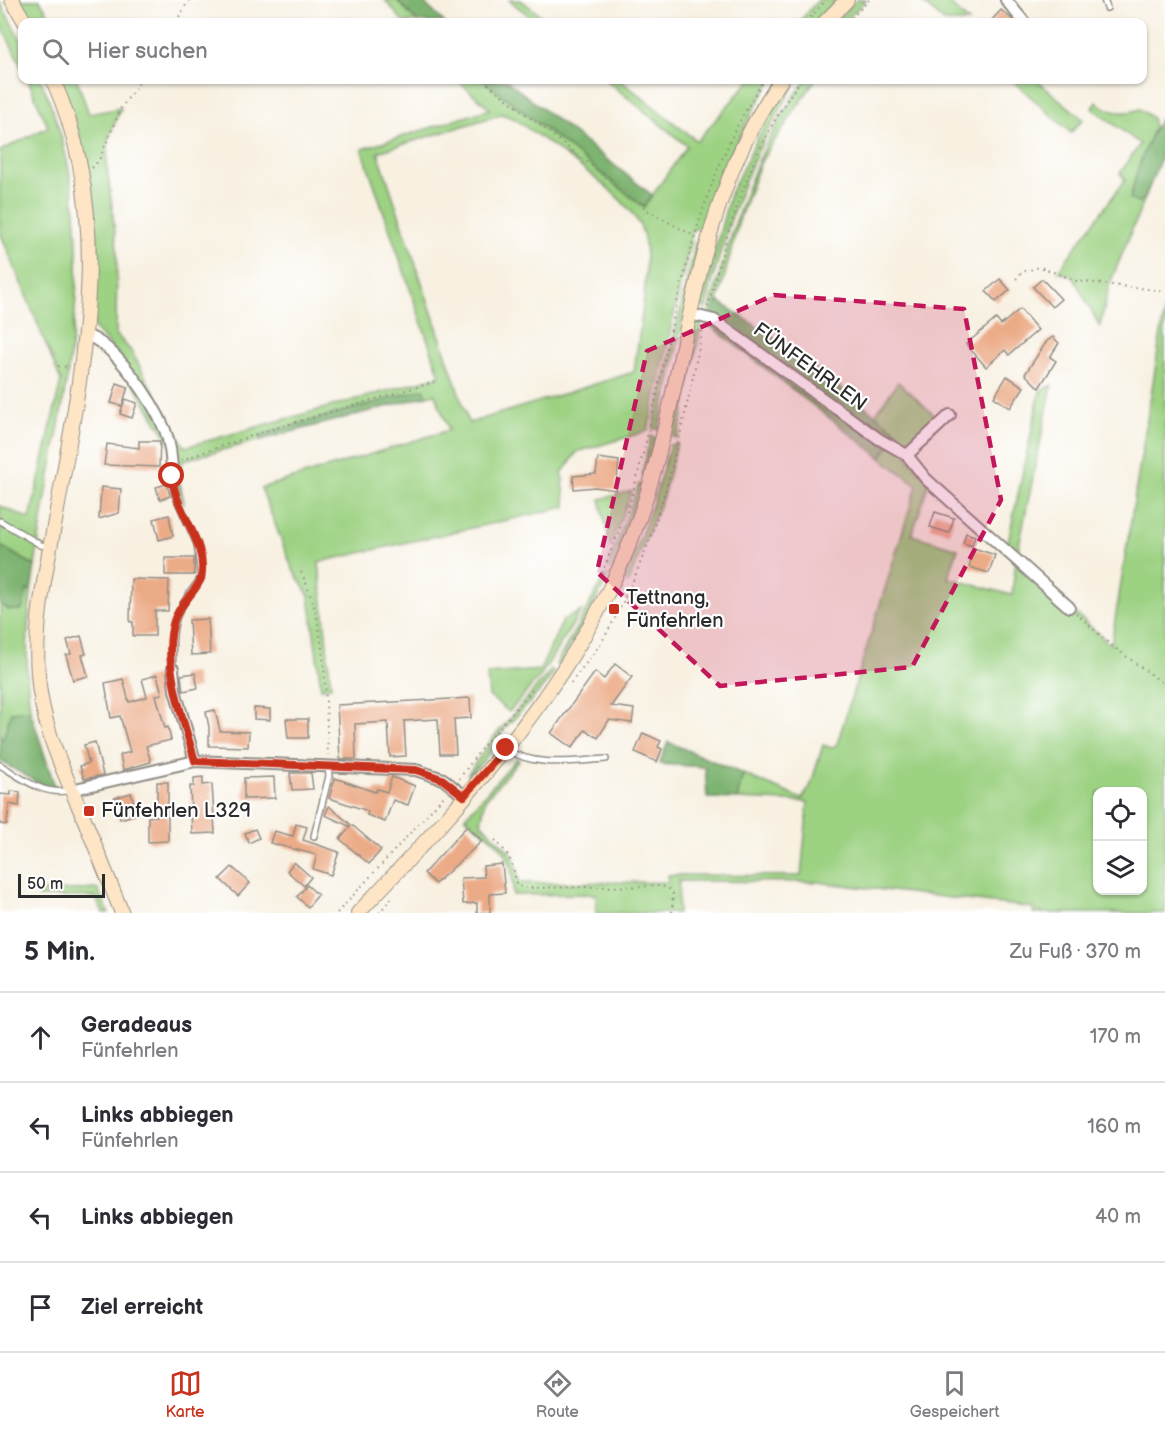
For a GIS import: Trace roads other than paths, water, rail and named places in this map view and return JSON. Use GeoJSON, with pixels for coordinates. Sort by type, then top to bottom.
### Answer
{"type":"FeatureCollection","features":[{"type":"Feature","properties":{"kind":"main road"},"geometry":{"type":"LineString","coordinates":[[12,0],[23,18]]}},
{"type":"Feature","properties":{"kind":"main road"},"geometry":{"type":"LineString","coordinates":[[829,18],[847,0]]}},
{"type":"Feature","properties":{"kind":"main road"},"geometry":{"type":"LineString","coordinates":[[54,84],[72,132],[82,175],[90,256],[85,335],[37,640],[39,692],[47,729],[122,913]]}},
{"type":"Feature","properties":{"kind":"main road"},"geometry":{"type":"LineString","coordinates":[[358,913],[506,748],[563,673],[590,629],[617,576],[651,483],[707,240],[727,180],[757,118],[778,84]]}},
{"type":"Feature","properties":{"kind":"street"},"geometry":{"type":"LineString","coordinates":[[1006,0],[1021,18]]}},
{"type":"Feature","properties":{"kind":"street","name":"FÜNFEHRLEN"},"geometry":{"type":"LineString","coordinates":[[690,314],[714,320],[879,439],[907,455],[926,479],[1070,607]]}},
{"type":"Feature","properties":{"kind":"street"},"geometry":{"type":"LineString","coordinates":[[85,335],[98,339],[113,354],[153,409],[165,430],[172,472]]}},
{"type":"Feature","properties":{"kind":"street"},"geometry":{"type":"LineString","coordinates":[[907,455],[950,415]]}},
{"type":"Feature","properties":{"kind":"street"},"geometry":{"type":"LineString","coordinates":[[173,669],[175,690],[195,761]]}},
{"type":"Feature","properties":{"kind":"street"},"geometry":{"type":"LineString","coordinates":[[71,790],[195,761],[416,770],[431,774],[453,786],[464,796]]}},
{"type":"Feature","properties":{"kind":"lane"},"geometry":{"type":"LineString","coordinates":[[1104,0],[1107,8]]}},
{"type":"Feature","properties":{"kind":"lane"},"geometry":{"type":"LineString","coordinates":[[172,472],[175,495],[197,544],[201,578],[180,607],[174,621],[171,633],[173,669]]}},
{"type":"Feature","properties":{"kind":"lane"},"geometry":{"type":"LineString","coordinates":[[0,521],[41,545],[51,547]]}},
{"type":"Feature","properties":{"kind":"lane"},"geometry":{"type":"LineString","coordinates":[[506,748],[516,755],[537,762],[606,759]]}},
{"type":"Feature","properties":{"kind":"lane"},"geometry":{"type":"LineString","coordinates":[[0,765],[43,790],[53,793],[71,790]]}},
{"type":"Feature","properties":{"kind":"lane"},"geometry":{"type":"LineString","coordinates":[[314,836],[329,776],[328,768]]}},
{"type":"Feature","properties":{"kind":"place","name":"Tettnang, Fünfehrlen"},"geometry":{"type":"Point","coordinates":[614,609]}},
{"type":"Feature","properties":{"kind":"place","name":"Fünfehrlen L329"},"geometry":{"type":"Point","coordinates":[89,811]}}]}
